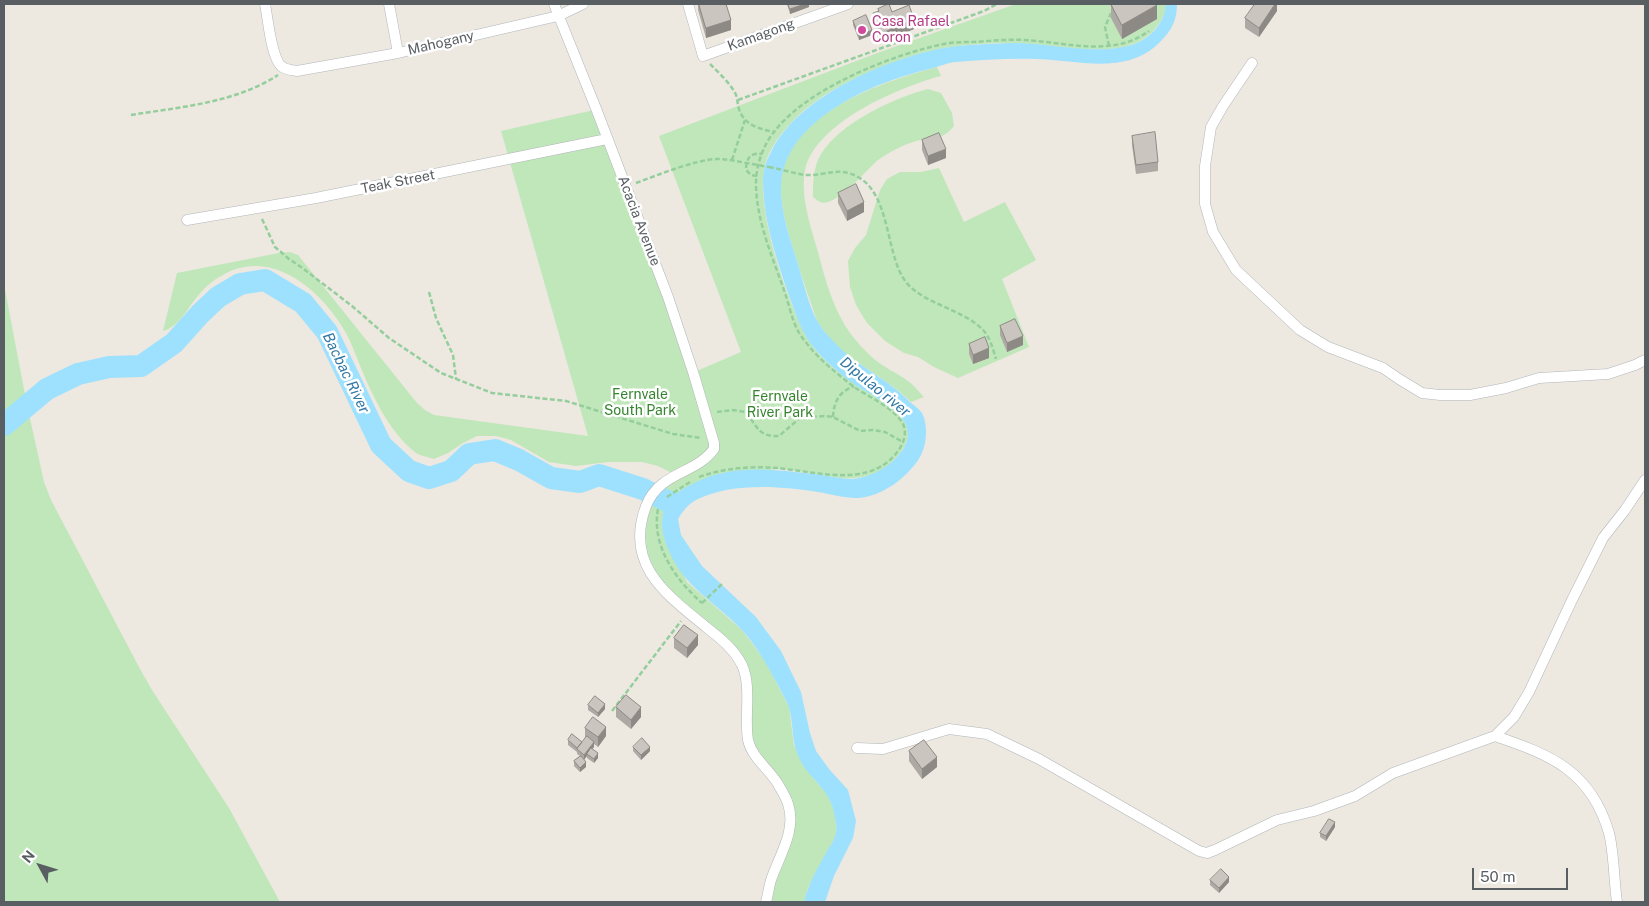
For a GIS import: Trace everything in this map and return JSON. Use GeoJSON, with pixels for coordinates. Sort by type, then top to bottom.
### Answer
{"type":"FeatureCollection","features":[{"type":"Feature","properties":{"kind":"street"},"geometry":{"type":"LineString","coordinates":[[265,4],[276,57],[280,65],[285,69]]}},
{"type":"Feature","properties":{"kind":"street"},"geometry":{"type":"LineString","coordinates":[[389,4],[398,53]]}},
{"type":"Feature","properties":{"kind":"street","name":"Acacia Avenue"},"geometry":{"type":"LineString","coordinates":[[554,4],[668,297],[713,439]]}},
{"type":"Feature","properties":{"kind":"street","name":"Mahogany"},"geometry":{"type":"LineString","coordinates":[[285,69],[297,71],[398,53],[558,16],[582,4]]}},
{"type":"Feature","properties":{"kind":"street"},"geometry":{"type":"LineString","coordinates":[[688,4],[702,56]]}},
{"type":"Feature","properties":{"kind":"street","name":"Kamagong"},"geometry":{"type":"LineString","coordinates":[[702,56],[848,4]]}},
{"type":"Feature","properties":{"kind":"street"},"geometry":{"type":"LineString","coordinates":[[1252,63],[1211,127],[1205,166],[1205,204],[1213,232],[1236,270],[1300,330],[1328,347],[1383,368],[1422,393],[1440,395],[1470,394],[1506,388],[1539,378],[1608,374],[1645,360]]}},
{"type":"Feature","properties":{"kind":"street","name":"Teak Street"},"geometry":{"type":"LineString","coordinates":[[187,220],[316,198],[607,139]]}},
{"type":"Feature","properties":{"kind":"street"},"geometry":{"type":"LineString","coordinates":[[713,439],[714,449],[702,461],[675,474],[659,488],[647,505],[642,523],[640,543],[644,562],[664,593],[728,644],[742,666],[748,694],[746,720],[749,743],[759,762],[777,782],[788,804],[791,822],[787,841],[771,881],[766,902]]}},
{"type":"Feature","properties":{"kind":"street"},"geometry":{"type":"LineString","coordinates":[[857,748],[883,749],[949,729],[987,734],[1039,759],[1199,851],[1206,853],[1215,850],[1277,820],[1314,811],[1356,796],[1393,773],[1495,736],[1514,718],[1529,692],[1602,538],[1625,510],[1645,480]]}},
{"type":"Feature","properties":{"kind":"street"},"geometry":{"type":"LineString","coordinates":[[1495,736],[1530,748],[1567,767],[1593,795],[1609,834],[1617,902]]}},
{"type":"Feature","properties":{"kind":"path"},"geometry":{"type":"LineString","coordinates":[[738,100],[984,12],[997,4]]}},
{"type":"Feature","properties":{"kind":"path"},"geometry":{"type":"LineString","coordinates":[[1109,46],[1106,27],[1111,13]]}},
{"type":"Feature","properties":{"kind":"path"},"geometry":{"type":"LineString","coordinates":[[664,499],[699,477],[716,471],[774,468],[850,476],[867,473],[883,466],[899,450],[903,442],[905,432],[903,424],[894,413],[832,370],[812,350],[798,329],[763,227],[758,202],[758,165],[774,132],[805,103],[856,74],[906,54],[946,43],[1023,40],[1094,47],[1128,43],[1139,39],[1149,31]]}},
{"type":"Feature","properties":{"kind":"path"},"geometry":{"type":"LineString","coordinates":[[702,56],[729,83],[738,100],[739,109],[745,120],[760,129],[774,132]]}},
{"type":"Feature","properties":{"kind":"path"},"geometry":{"type":"LineString","coordinates":[[131,115],[202,104],[265,84],[285,69]]}},
{"type":"Feature","properties":{"kind":"path"},"geometry":{"type":"LineString","coordinates":[[732,160],[745,120]]}},
{"type":"Feature","properties":{"kind":"path"},"geometry":{"type":"LineString","coordinates":[[757,176],[751,175],[746,170],[746,163],[749,156],[755,153],[763,154]]}},
{"type":"Feature","properties":{"kind":"path"},"geometry":{"type":"LineString","coordinates":[[626,187],[714,159],[732,160],[785,169],[806,175],[839,171],[858,177],[867,183],[880,206],[902,276],[916,292],[963,316],[979,327],[988,337],[996,359]]}},
{"type":"Feature","properties":{"kind":"path"},"geometry":{"type":"LineString","coordinates":[[257,208],[275,247],[289,260],[345,301],[389,338],[441,373],[492,392],[566,401],[672,434],[699,439],[713,439]]}},
{"type":"Feature","properties":{"kind":"path"},"geometry":{"type":"LineString","coordinates":[[429,292],[436,318],[453,356],[456,379]]}},
{"type":"Feature","properties":{"kind":"path"},"geometry":{"type":"LineString","coordinates":[[833,417],[834,406],[838,397],[844,391],[854,386]]}},
{"type":"Feature","properties":{"kind":"path"},"geometry":{"type":"LineString","coordinates":[[705,413],[732,410],[746,412],[759,431],[769,436],[779,436],[800,418],[833,417],[860,431],[873,430],[885,432],[903,442]]}},
{"type":"Feature","properties":{"kind":"path"},"geometry":{"type":"LineString","coordinates":[[661,504],[658,510],[656,527],[659,542],[668,562],[682,583],[702,603],[723,583]]}},
{"type":"Feature","properties":{"kind":"path"},"geometry":{"type":"LineString","coordinates":[[612,711],[688,612]]}},
{"type":"Feature","properties":{"kind":"green space"},"geometry":{"type":"Polygon","coordinates":[[[1016,4],[1165,4],[1167,6],[1162,19],[1148,36],[1128,46],[1115,49],[1087,50],[1018,43],[972,45],[926,52],[884,66],[843,85],[807,108],[780,136],[772,147],[765,165],[763,183],[764,205],[769,230],[783,281],[801,326],[814,349],[831,366],[882,400],[900,416],[906,424],[908,432],[904,448],[885,468],[871,475],[848,478],[789,470],[769,470],[669,498],[664,510],[662,522],[687,582],[742,630],[766,662],[789,707],[794,745],[813,778],[829,796],[835,814],[837,835],[808,888],[804,902],[766,902],[787,841],[788,804],[749,743],[742,666],[664,593],[644,562],[647,505],[674,474],[658,466],[642,462],[608,462],[576,466],[549,462],[511,440],[496,436],[477,436],[434,459],[418,454],[398,435],[383,414],[348,337],[337,319],[315,293],[301,282],[286,273],[270,268],[253,266],[236,269],[210,284],[174,325],[163,331],[177,273],[279,253],[290,252],[298,255],[417,403],[425,410],[434,415],[588,436],[501,131],[594,110],[692,373],[741,352],[659,136],[880,52],[1016,4]]]}},
{"type":"Feature","properties":{"kind":"green space"},"geometry":{"type":"Polygon","coordinates":[[[937,67],[941,76],[882,98],[841,123],[825,137],[812,153],[805,170],[804,180],[809,222],[834,304],[844,324],[858,343],[873,358],[904,378],[924,397],[911,402],[838,347],[819,324],[787,228],[783,211],[781,185],[786,160],[798,139],[816,121],[838,105],[863,92],[937,67]]]}},
{"type":"Feature","properties":{"kind":"green space"},"geometry":{"type":"Polygon","coordinates":[[[928,89],[941,93],[952,113],[954,126],[950,131],[937,138],[911,143],[887,154],[834,199],[820,202],[813,197],[816,166],[823,152],[833,139],[847,127],[880,107],[897,99],[928,89]]]}},
{"type":"Feature","properties":{"kind":"green space"},"geometry":{"type":"Polygon","coordinates":[[[939,168],[964,222],[1005,202],[1036,260],[1002,279],[1029,347],[958,378],[918,357],[904,353],[885,341],[867,323],[856,305],[850,287],[848,261],[855,248],[866,235],[880,190],[887,179],[900,172],[921,172],[939,168]]]}},
{"type":"Feature","properties":{"kind":"green space"},"geometry":{"type":"Polygon","coordinates":[[[4,284],[27,405],[44,482],[51,500],[140,669],[229,808],[280,902],[4,902],[4,284]]]}},
{"type":"Feature","properties":{"kind":"water","name":"Dipulao river"},"geometry":{"type":"Polygon","coordinates":[[[1166,4],[1177,4],[1175,20],[1171,29],[1147,53],[1132,59],[1117,63],[1101,64],[1026,59],[948,63],[887,82],[849,99],[821,117],[809,128],[789,154],[781,185],[782,205],[807,296],[816,319],[824,331],[843,350],[892,386],[919,410],[924,418],[926,428],[925,445],[921,455],[910,471],[885,490],[875,494],[851,498],[789,488],[756,487],[724,490],[696,500],[686,508],[678,519],[681,535],[702,566],[756,617],[781,651],[801,692],[816,751],[848,790],[856,821],[853,838],[834,876],[825,902],[804,902],[813,877],[835,836],[836,825],[833,808],[830,800],[810,775],[797,754],[788,705],[752,642],[741,629],[691,584],[675,563],[664,538],[662,529],[663,514],[667,503],[671,499],[694,483],[708,477],[738,470],[753,469],[799,472],[852,479],[861,478],[879,471],[896,459],[906,443],[908,434],[907,426],[896,411],[833,368],[809,342],[802,329],[783,279],[765,209],[763,181],[764,169],[768,159],[784,132],[801,114],[822,97],[846,83],[896,61],[921,53],[969,45],[1027,43],[1085,49],[1128,46],[1149,36],[1154,31],[1159,25],[1166,4]]]}},
{"type":"Feature","properties":{"kind":"building"},"geometry":{"type":"Polygon","coordinates":[[[699,4],[726,4],[731,20],[706,28],[699,4]]]}},
{"type":"Feature","properties":{"kind":"building"},"geometry":{"type":"Polygon","coordinates":[[[788,4],[805,4],[790,9],[788,4]]]}},
{"type":"Feature","properties":{"kind":"building"},"geometry":{"type":"Polygon","coordinates":[[[889,4],[892,12],[909,5],[914,19],[880,34],[873,13],[889,4]]]}},
{"type":"Feature","properties":{"kind":"building"},"geometry":{"type":"Polygon","coordinates":[[[1111,4],[1156,4],[1157,5],[1122,25],[1111,4]]]}},
{"type":"Feature","properties":{"kind":"building"},"geometry":{"type":"Polygon","coordinates":[[[1255,4],[1275,4],[1259,28],[1245,18],[1255,4]]]}},
{"type":"Feature","properties":{"kind":"building","name":"Casa Rafael Coron"},"geometry":{"type":"Polygon","coordinates":[[[866,15],[872,30],[859,36],[853,21],[866,15]]]}},
{"type":"Feature","properties":{"kind":"building"},"geometry":{"type":"Polygon","coordinates":[[[1155,132],[1158,162],[1136,165],[1132,136],[1155,132]]]}},
{"type":"Feature","properties":{"kind":"building"},"geometry":{"type":"Polygon","coordinates":[[[939,133],[946,149],[928,156],[922,140],[939,133]]]}},
{"type":"Feature","properties":{"kind":"building"},"geometry":{"type":"Polygon","coordinates":[[[856,184],[864,202],[847,211],[838,193],[856,184]]]}},
{"type":"Feature","properties":{"kind":"building"},"geometry":{"type":"Polygon","coordinates":[[[1015,319],[1023,336],[1007,343],[1000,326],[1015,319]]]}},
{"type":"Feature","properties":{"kind":"building"},"geometry":{"type":"Polygon","coordinates":[[[985,337],[989,348],[973,355],[969,344],[985,337]]]}},
{"type":"Feature","properties":{"kind":"building"},"geometry":{"type":"Polygon","coordinates":[[[684,625],[698,635],[687,648],[674,638],[684,625]]]}},
{"type":"Feature","properties":{"kind":"building"},"geometry":{"type":"Polygon","coordinates":[[[626,695],[641,707],[631,720],[616,707],[626,695]]]}},
{"type":"Feature","properties":{"kind":"building"},"geometry":{"type":"Polygon","coordinates":[[[595,696],[605,704],[598,713],[588,705],[595,696]]]}},
{"type":"Feature","properties":{"kind":"building"},"geometry":{"type":"Polygon","coordinates":[[[593,717],[606,727],[598,737],[585,728],[593,717]]]}},
{"type":"Feature","properties":{"kind":"building"},"geometry":{"type":"Polygon","coordinates":[[[572,734],[582,742],[577,748],[568,740],[572,734]]]}},
{"type":"Feature","properties":{"kind":"building"},"geometry":{"type":"Polygon","coordinates":[[[587,736],[594,742],[584,755],[577,749],[587,736]]]}},
{"type":"Feature","properties":{"kind":"building"},"geometry":{"type":"Polygon","coordinates":[[[642,738],[650,747],[641,755],[633,747],[642,738]]]}},
{"type":"Feature","properties":{"kind":"building"},"geometry":{"type":"Polygon","coordinates":[[[924,740],[937,757],[922,769],[909,751],[924,740]]]}},
{"type":"Feature","properties":{"kind":"building"},"geometry":{"type":"Polygon","coordinates":[[[591,748],[598,753],[594,759],[587,754],[591,748]]]}},
{"type":"Feature","properties":{"kind":"building"},"geometry":{"type":"Polygon","coordinates":[[[581,756],[586,762],[580,768],[574,761],[581,756]]]}},
{"type":"Feature","properties":{"kind":"building"},"geometry":{"type":"Polygon","coordinates":[[[1329,819],[1335,822],[1326,836],[1320,833],[1329,819]]]}},
{"type":"Feature","properties":{"kind":"building"},"geometry":{"type":"Polygon","coordinates":[[[1221,869],[1229,877],[1219,888],[1210,880],[1221,869]]]}},
{"type":"Feature","properties":{"kind":"waterway","name":"Bacbac River"},"geometry":{"type":"LineString","coordinates":[[4,425],[47,389],[78,374],[109,367],[141,366],[174,343],[218,297],[240,284],[265,280],[303,303],[327,332],[381,445],[409,471],[429,478],[451,471],[469,454],[495,450],[519,460],[551,478],[580,482],[599,475],[643,489],[673,504]]}},
{"type":"Feature","properties":{"kind":"place","name":"Casa Rafael Coron"},"geometry":{"type":"Point","coordinates":[862,30]}},
{"type":"Feature","properties":{"kind":"park label","name":"Fernvale South Park"},"geometry":{"type":"Point","coordinates":[640,404]}},
{"type":"Feature","properties":{"kind":"park label","name":"Fernvale River Park"},"geometry":{"type":"Point","coordinates":[780,406]}}]}
